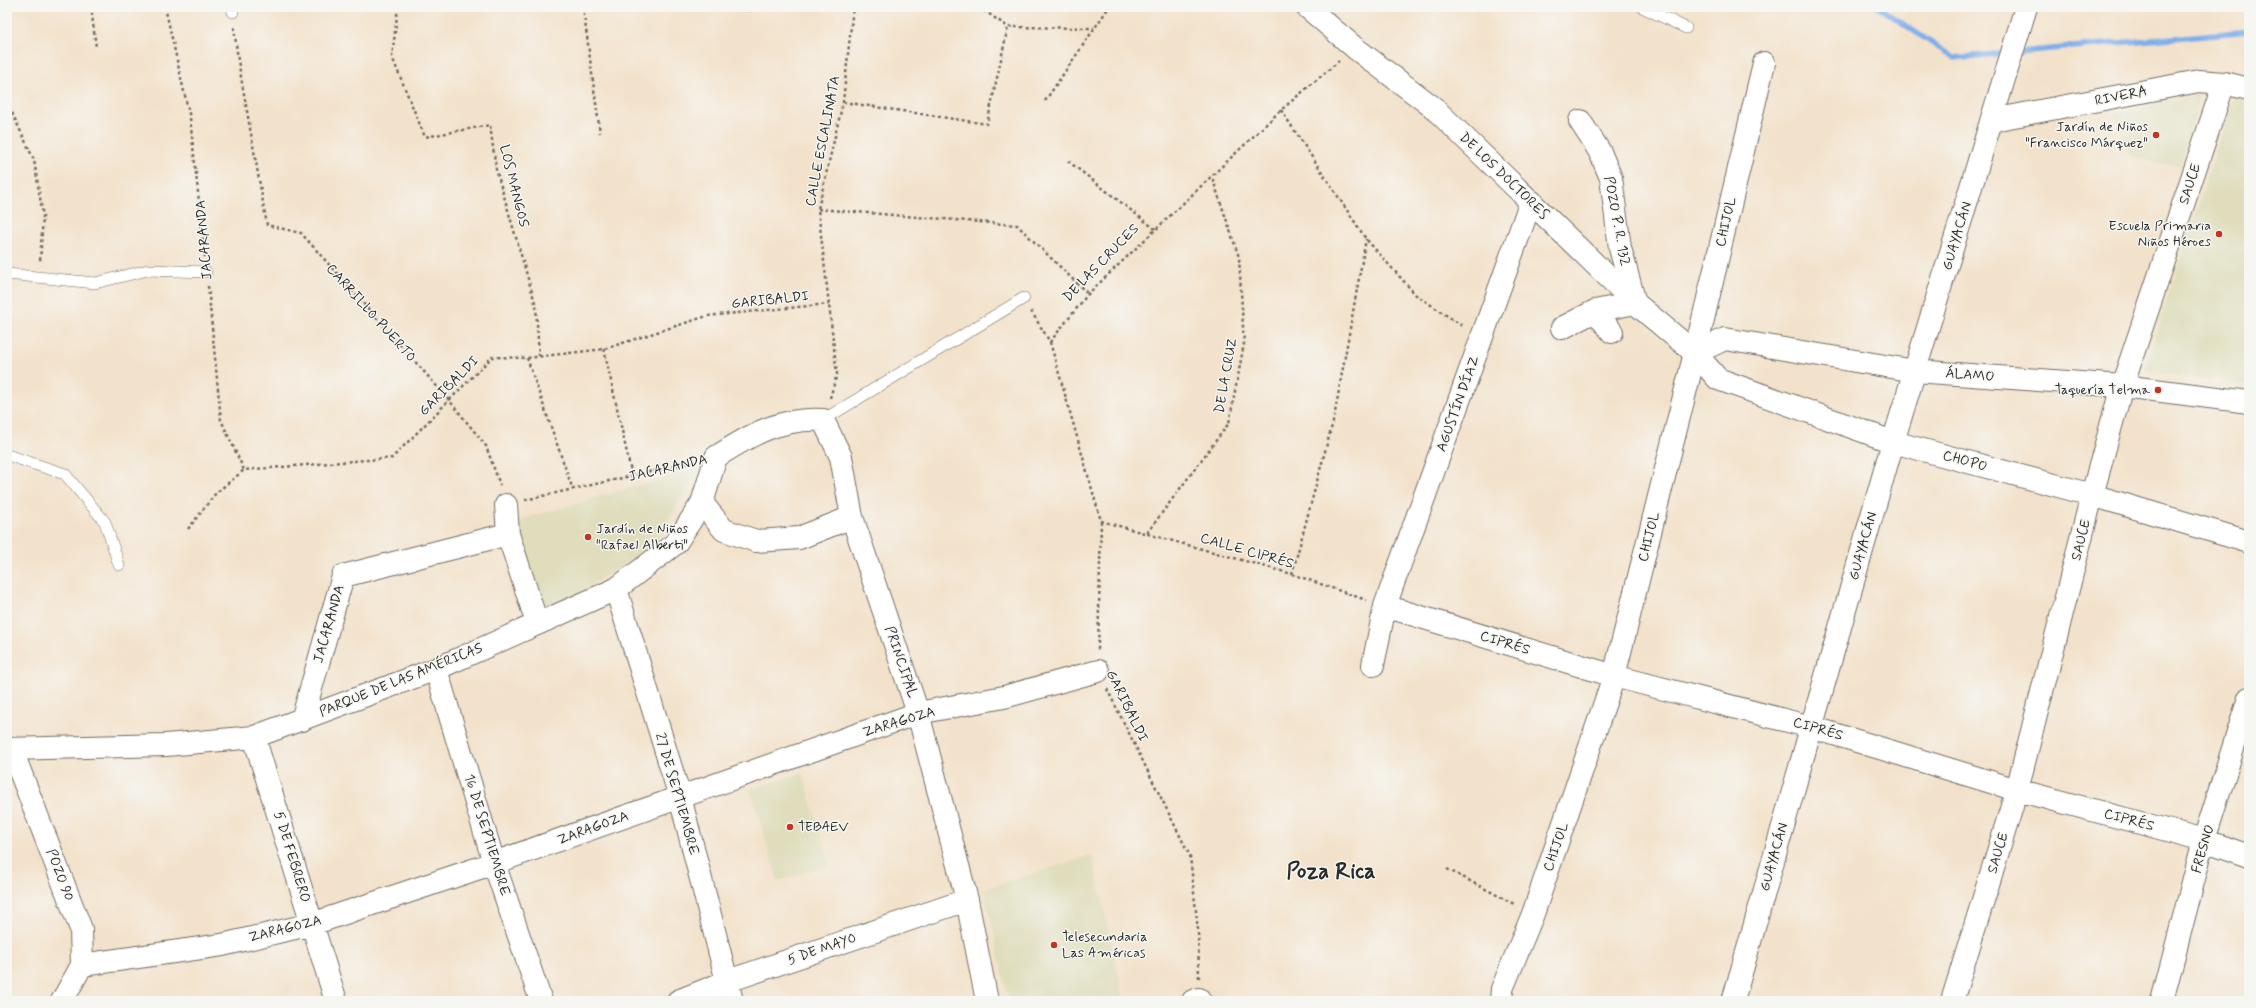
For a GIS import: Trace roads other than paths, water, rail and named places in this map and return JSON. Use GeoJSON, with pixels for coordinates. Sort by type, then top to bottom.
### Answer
{"type":"FeatureCollection","features":[{"type":"Feature","properties":{"kind":"street","name":"DE LOS DOCTORES"},"geometry":{"type":"LineString","coordinates":[[1306,7],[1355,48],[1434,108],[1635,302],[1695,353]]}},
{"type":"Feature","properties":{"kind":"street","name":"GUAYACÁN"},"geometry":{"type":"LineString","coordinates":[[1733,1001],[1893,442],[1993,120],[2026,7]]}},
{"type":"Feature","properties":{"kind":"street","name":"CHIJOL"},"geometry":{"type":"LineString","coordinates":[[1501,1001],[1502,989],[1533,914],[1614,676],[1695,353],[1764,63]]}},
{"type":"Feature","properties":{"kind":"street","name":"RIVERA"},"geometry":{"type":"LineString","coordinates":[[1993,120],[2199,81],[2224,82],[2249,89]]}},
{"type":"Feature","properties":{"kind":"street","name":"SAUCE"},"geometry":{"type":"LineString","coordinates":[[1952,1001],[2017,790],[2092,495],[2122,386],[2224,82]]}},
{"type":"Feature","properties":{"kind":"street","name":"POZO P. R. 132"},"geometry":{"type":"LineString","coordinates":[[1580,121],[1600,152],[1611,178],[1620,248],[1635,302]]}},
{"type":"Feature","properties":{"kind":"street","name":"AGUSTÍN DÍAZ"},"geometry":{"type":"LineString","coordinates":[[1373,665],[1385,606],[1531,201]]}},
{"type":"Feature","properties":{"kind":"street"},"geometry":{"type":"LineString","coordinates":[[1562,328],[1595,311],[1635,302]]}},
{"type":"Feature","properties":{"kind":"street"},"geometry":{"type":"LineString","coordinates":[[1595,311],[1612,332]]}},
{"type":"Feature","properties":{"kind":"street","name":"ÁLAMO"},"geometry":{"type":"LineString","coordinates":[[1695,353],[1725,338],[1915,371],[2122,386],[2249,402]]}},
{"type":"Feature","properties":{"kind":"street","name":"CHOPO"},"geometry":{"type":"LineString","coordinates":[[1695,353],[1718,379],[1893,442],[2092,495],[2249,542]]}},
{"type":"Feature","properties":{"kind":"street","name":"JACARANDA"},"geometry":{"type":"LineString","coordinates":[[716,457],[747,437],[782,423],[804,419],[823,420]]}},
{"type":"Feature","properties":{"kind":"street","name":"PRINCIPAL"},"geometry":{"type":"LineString","coordinates":[[823,420],[841,457],[852,518],[918,713],[967,900],[987,1001]]}},
{"type":"Feature","properties":{"kind":"street","name":"PARQUE DE LAS AMÉRICAS"},"geometry":{"type":"LineString","coordinates":[[9,748],[166,745],[254,737],[436,669],[616,589],[676,543],[702,503],[716,457]]}},
{"type":"Feature","properties":{"kind":"street"},"geometry":{"type":"LineString","coordinates":[[702,503],[724,530],[756,540],[799,538],[852,518]]}},
{"type":"Feature","properties":{"kind":"street"},"geometry":{"type":"LineString","coordinates":[[506,505],[508,534],[537,623]]}},
{"type":"Feature","properties":{"kind":"street","name":"JACARANDA"},"geometry":{"type":"LineString","coordinates":[[302,720],[343,576],[508,534]]}},
{"type":"Feature","properties":{"kind":"street","name":"27 DE SEPTIEMBRE"},"geometry":{"type":"LineString","coordinates":[[616,589],[680,797],[730,991]]}},
{"type":"Feature","properties":{"kind":"street","name":"CIPRÉS"},"geometry":{"type":"LineString","coordinates":[[1385,606],[1614,676],[1811,727],[2017,790],[2204,840],[2249,856]]}},
{"type":"Feature","properties":{"kind":"street","name":"16 DE SEPTIEMBRE"},"geometry":{"type":"LineString","coordinates":[[436,669],[494,863],[541,1001]]}},
{"type":"Feature","properties":{"kind":"street","name":"ZARAGOZA"},"geometry":{"type":"LineString","coordinates":[[82,965],[222,945],[312,924],[494,863],[918,713],[1004,697],[1098,670]]}},
{"type":"Feature","properties":{"kind":"street","name":"FRESNO"},"geometry":{"type":"LineString","coordinates":[[2162,1001],[2204,840],[2249,698]]}},
{"type":"Feature","properties":{"kind":"street","name":"5 DE FEBRERO"},"geometry":{"type":"LineString","coordinates":[[254,737],[336,1001]]}},
{"type":"Feature","properties":{"kind":"street","name":"POZO 90"},"geometry":{"type":"LineString","coordinates":[[9,748],[80,929],[82,965]]}},
{"type":"Feature","properties":{"kind":"street","name":"5 DE MAYO"},"geometry":{"type":"LineString","coordinates":[[678,1001],[730,991],[967,900]]}},
{"type":"Feature","properties":{"kind":"street"},"geometry":{"type":"LineString","coordinates":[[62,1001],[82,965]]}},
{"type":"Feature","properties":{"kind":"lane"},"geometry":{"type":"LineString","coordinates":[[1642,7],[1686,28]]}},
{"type":"Feature","properties":{"kind":"lane"},"geometry":{"type":"LineString","coordinates":[[7,274],[95,283],[148,270],[206,272]]}},
{"type":"Feature","properties":{"kind":"lane"},"geometry":{"type":"LineString","coordinates":[[823,420],[1024,298]]}},
{"type":"Feature","properties":{"kind":"lane"},"geometry":{"type":"LineString","coordinates":[[7,455],[65,474],[105,522],[119,565]]}},
{"type":"Feature","properties":{"kind":"waterway"},"geometry":{"type":"LineString","coordinates":[[1878,7],[1954,58],[2006,53]]}},
{"type":"Feature","properties":{"kind":"waterway"},"geometry":{"type":"LineString","coordinates":[[2017,52],[2249,31]]}},
{"type":"Feature","properties":{"kind":"place","name":"Jardín de Niños \"Francisco Márquez\""},"geometry":{"type":"Point","coordinates":[2156,135]}},
{"type":"Feature","properties":{"kind":"place","name":"Escuela Primaria Niños Héroes"},"geometry":{"type":"Point","coordinates":[2219,234]}},
{"type":"Feature","properties":{"kind":"place","name":"Taquería Telma"},"geometry":{"type":"Point","coordinates":[2158,390]}},
{"type":"Feature","properties":{"kind":"place","name":"Jardín de Niños \"Rafael Alberti\""},"geometry":{"type":"Point","coordinates":[588,537]}},
{"type":"Feature","properties":{"kind":"place","name":"TEBAEV"},"geometry":{"type":"Point","coordinates":[790,827]}},
{"type":"Feature","properties":{"kind":"place","name":"Telesecundaria Las Américas"},"geometry":{"type":"Point","coordinates":[1054,945]}},
{"type":"Feature","properties":{"kind":"district","name":"Poza Rica"},"geometry":{"type":"Point","coordinates":[1331,872]}}]}
